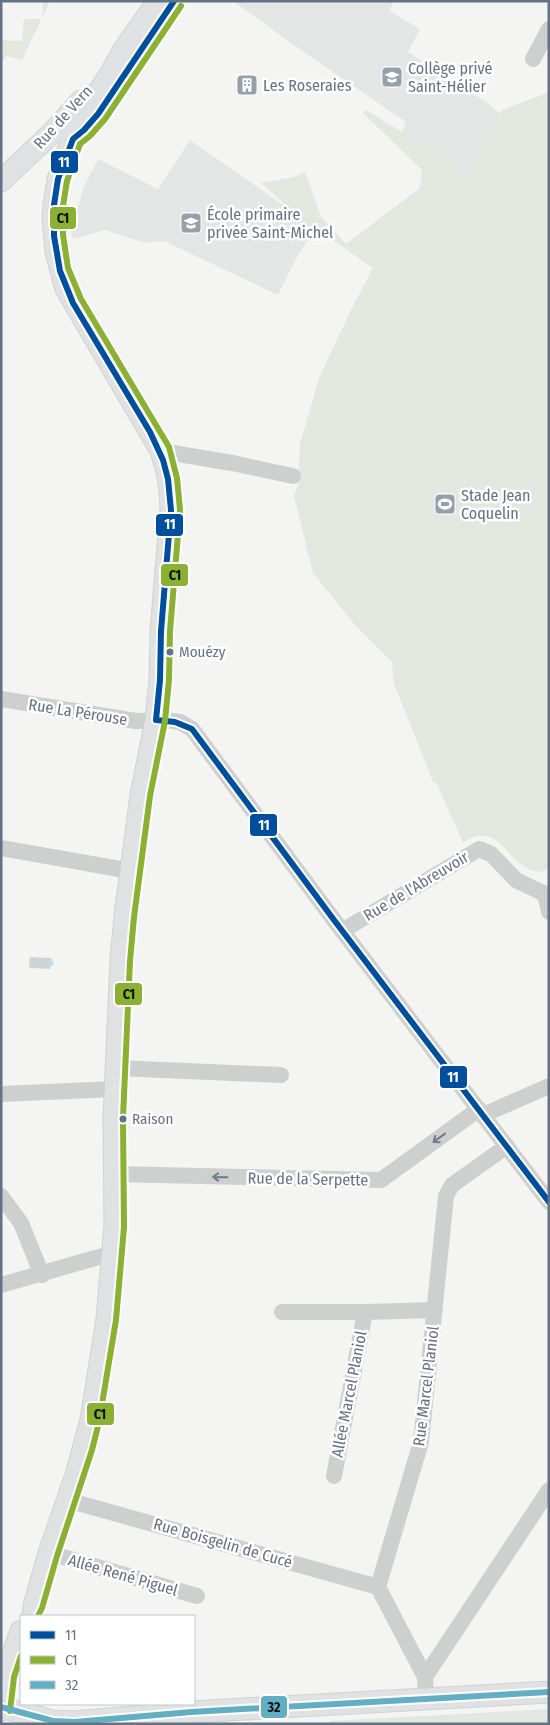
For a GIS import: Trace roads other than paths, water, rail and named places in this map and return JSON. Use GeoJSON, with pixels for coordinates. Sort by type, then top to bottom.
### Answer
{"type":"FeatureCollection","features":[{"type":"Feature","properties":{"kind":"main road"},"geometry":{"type":"LineString","coordinates":[[32,1613],[49,1553],[76,1475],[91,1420],[107,1319],[113,1253],[116,1078],[121,960],[141,795],[156,720],[160,680],[161,631],[172,510],[167,469],[160,451],[73,303],[60,271],[54,236],[54,204],[58,179],[81,117],[111,73],[123,51],[158,1]]}},
{"type":"Feature","properties":{"kind":"main road"},"geometry":{"type":"LineString","coordinates":[[73,140],[98,114],[174,1]]}},
{"type":"Feature","properties":{"kind":"main road","name":"Rue de Vern"},"geometry":{"type":"LineString","coordinates":[[1,181],[68,117],[96,81],[123,51]]}},
{"type":"Feature","properties":{"kind":"main road","name":"Rue de Vern"},"geometry":{"type":"LineString","coordinates":[[1,198],[46,153],[65,141],[73,140]]}},
{"type":"Feature","properties":{"kind":"main road"},"geometry":{"type":"LineString","coordinates":[[1,1708],[5,1676],[20,1634]]}},
{"type":"Feature","properties":{"kind":"main road"},"geometry":{"type":"LineString","coordinates":[[1,1708],[20,1670]]}},
{"type":"Feature","properties":{"kind":"main road"},"geometry":{"type":"LineString","coordinates":[[1,1708],[63,1722],[191,1712],[549,1692]]}},
{"type":"Feature","properties":{"kind":"street"},"geometry":{"type":"LineString","coordinates":[[533,59],[549,29]]}},
{"type":"Feature","properties":{"kind":"street"},"geometry":{"type":"LineString","coordinates":[[160,451],[232,463],[292,476]]}},
{"type":"Feature","properties":{"kind":"street","name":"Rue La Pérouse"},"geometry":{"type":"LineString","coordinates":[[1,699],[136,721],[166,720],[180,722],[192,729],[549,1202]]}},
{"type":"Feature","properties":{"kind":"street"},"geometry":{"type":"LineString","coordinates":[[1,848],[131,871]]}},
{"type":"Feature","properties":{"kind":"street","name":"Rue de l'Abreuvoir"},"geometry":{"type":"LineString","coordinates":[[342,930],[479,849],[491,854],[516,880],[545,894],[549,912]]}},
{"type":"Feature","properties":{"kind":"street"},"geometry":{"type":"LineString","coordinates":[[1,1094],[116,1078],[281,1075]]}},
{"type":"Feature","properties":{"kind":"street","name":"Rue de la Serpette"},"geometry":{"type":"LineString","coordinates":[[115,1174],[381,1180],[481,1112],[549,1086]]}},
{"type":"Feature","properties":{"kind":"street","name":"Rue Marcel Planiol"},"geometry":{"type":"LineString","coordinates":[[378,1588],[421,1442],[446,1196],[452,1185],[507,1146]]}},
{"type":"Feature","properties":{"kind":"street"},"geometry":{"type":"LineString","coordinates":[[1,1196],[21,1223],[42,1275]]}},
{"type":"Feature","properties":{"kind":"street"},"geometry":{"type":"LineString","coordinates":[[1,1286],[42,1275],[97,1256],[113,1253]]}},
{"type":"Feature","properties":{"kind":"street","name":"Allée Marcel Planiol"},"geometry":{"type":"LineString","coordinates":[[282,1312],[435,1310]]}},
{"type":"Feature","properties":{"kind":"street","name":"Allée Marcel Planiol"},"geometry":{"type":"LineString","coordinates":[[334,1476],[365,1312]]}},
{"type":"Feature","properties":{"kind":"street"},"geometry":{"type":"LineString","coordinates":[[425,1677],[549,1490]]}},
{"type":"Feature","properties":{"kind":"street","name":"Rue Boisgelin de Cucé"},"geometry":{"type":"LineString","coordinates":[[67,1500],[378,1588]]}},
{"type":"Feature","properties":{"kind":"street","name":"Allée René Piguel"},"geometry":{"type":"LineString","coordinates":[[49,1553],[198,1596]]}},
{"type":"Feature","properties":{"kind":"street"},"geometry":{"type":"LineString","coordinates":[[378,1588],[425,1677],[426,1699]]}},
{"type":"Feature","properties":{"kind":"place","name":"Collège privé Saint-Hélier"},"geometry":{"type":"Point","coordinates":[392,77]}},
{"type":"Feature","properties":{"kind":"place","name":"Les Roseraies"},"geometry":{"type":"Point","coordinates":[247,85]}},
{"type":"Feature","properties":{"kind":"place","name":"École primaire privée Saint-Michel"},"geometry":{"type":"Point","coordinates":[191,223]}},
{"type":"Feature","properties":{"kind":"place","name":"Stade Jean Coquelin"},"geometry":{"type":"Point","coordinates":[445,504]}},
{"type":"Feature","properties":{"kind":"place","name":"Mouézy"},"geometry":{"type":"Point","coordinates":[170,652]}},
{"type":"Feature","properties":{"kind":"place","name":"Raison"},"geometry":{"type":"Point","coordinates":[123,1119]}}]}
